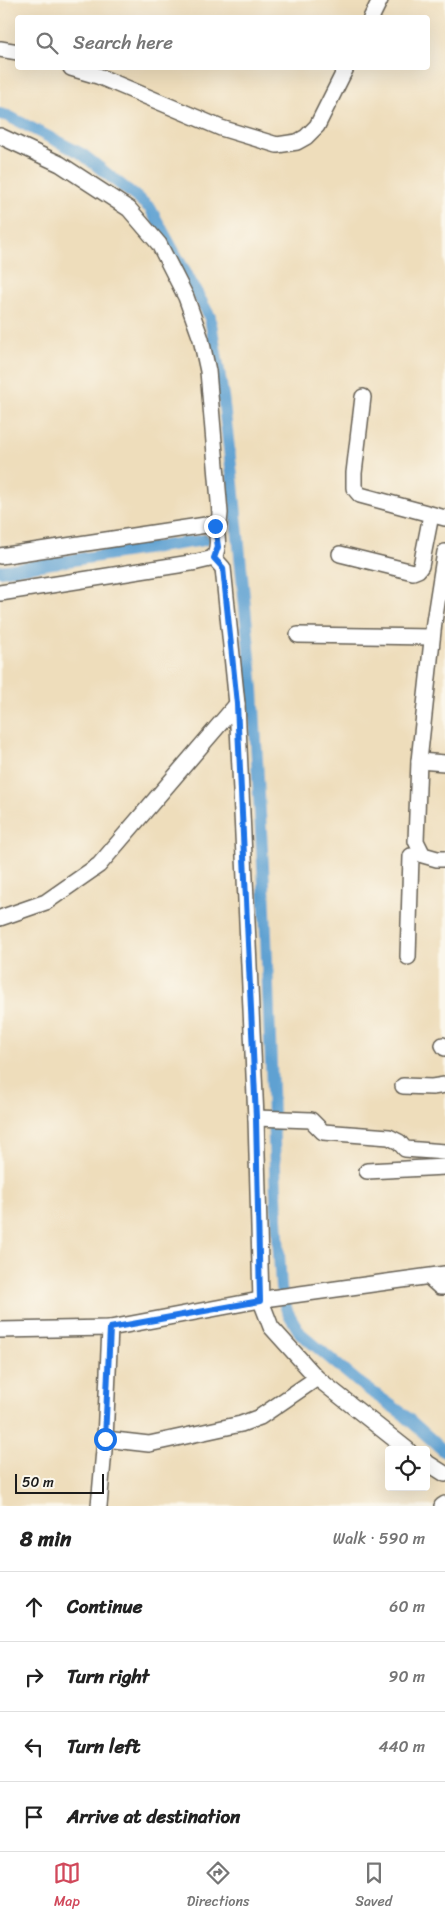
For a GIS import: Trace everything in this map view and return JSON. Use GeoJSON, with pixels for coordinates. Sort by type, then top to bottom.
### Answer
{"type":"FeatureCollection","features":[{"type":"Feature","properties":{"kind":"street"},"geometry":{"type":"LineString","coordinates":[[372,15],[380,0]]}},
{"type":"Feature","properties":{"kind":"street"},"geometry":{"type":"LineString","coordinates":[[0,49],[15,52]]}},
{"type":"Feature","properties":{"kind":"street"},"geometry":{"type":"LineString","coordinates":[[78,70],[98,76],[221,128],[277,145],[286,145],[306,137],[317,126],[345,70]]}},
{"type":"Feature","properties":{"kind":"street"},"geometry":{"type":"LineString","coordinates":[[0,136],[60,164],[129,208],[159,244],[186,297],[201,339],[208,371],[220,513],[219,524],[215,526],[196,525],[0,556]]}},
{"type":"Feature","properties":{"kind":"street"},"geometry":{"type":"LineString","coordinates":[[340,554],[413,572],[421,566],[438,516],[360,495],[354,488],[363,396]]}},
{"type":"Feature","properties":{"kind":"street"},"geometry":{"type":"LineString","coordinates":[[214,558],[218,547],[215,526]]}},
{"type":"Feature","properties":{"kind":"street"},"geometry":{"type":"LineString","coordinates":[[445,552],[439,622],[432,637],[420,761],[416,841],[423,855],[445,859]]}},
{"type":"Feature","properties":{"kind":"street"},"geometry":{"type":"LineString","coordinates":[[0,592],[214,558]]}},
{"type":"Feature","properties":{"kind":"street"},"geometry":{"type":"LineString","coordinates":[[214,558],[223,568],[237,704],[260,1118],[266,1300],[271,1327],[317,1378],[403,1446]]}},
{"type":"Feature","properties":{"kind":"street"},"geometry":{"type":"LineString","coordinates":[[298,635],[432,637]]}},
{"type":"Feature","properties":{"kind":"street"},"geometry":{"type":"LineString","coordinates":[[0,918],[46,902],[98,865],[237,704]]}},
{"type":"Feature","properties":{"kind":"street"},"geometry":{"type":"LineString","coordinates":[[420,761],[445,763]]}},
{"type":"Feature","properties":{"kind":"street"},"geometry":{"type":"LineString","coordinates":[[408,957],[411,856]]}},
{"type":"Feature","properties":{"kind":"street"},"geometry":{"type":"LineString","coordinates":[[403,1086],[432,1087],[445,1084]]}},
{"type":"Feature","properties":{"kind":"street"},"geometry":{"type":"LineString","coordinates":[[260,1118],[311,1120],[324,1132],[389,1137],[399,1142],[405,1149],[445,1152]]}},
{"type":"Feature","properties":{"kind":"street"},"geometry":{"type":"LineString","coordinates":[[367,1171],[445,1167]]}},
{"type":"Feature","properties":{"kind":"street"},"geometry":{"type":"LineString","coordinates":[[0,1330],[110,1328],[297,1294],[445,1274]]}},
{"type":"Feature","properties":{"kind":"street"},"geometry":{"type":"LineString","coordinates":[[429,1277],[440,1287],[445,1288]]}},
{"type":"Feature","properties":{"kind":"street"},"geometry":{"type":"LineString","coordinates":[[99,1506],[105,1439],[110,1328]]}},
{"type":"Feature","properties":{"kind":"street"},"geometry":{"type":"LineString","coordinates":[[105,1439],[149,1444],[241,1424],[260,1417],[317,1378]]}},
{"type":"Feature","properties":{"kind":"street"},"geometry":{"type":"LineString","coordinates":[[430,1465],[445,1474]]}},
{"type":"Feature","properties":{"kind":"waterway"},"geometry":{"type":"LineString","coordinates":[[0,114],[8,116],[82,154],[150,208],[210,317],[223,396],[253,689],[264,884],[281,1288],[287,1311],[300,1333],[358,1382],[403,1414],[445,1452]]}},
{"type":"Feature","properties":{"kind":"waterway"},"geometry":{"type":"LineString","coordinates":[[0,571],[204,540]]}},
{"type":"Feature","properties":{"kind":"route"},"geometry":{"type":"LineString","coordinates":[[105,1439],[110,1328],[260,1301],[256,1118],[237,704],[223,568],[214,558],[218,547],[218,536],[215,526]]}}]}
